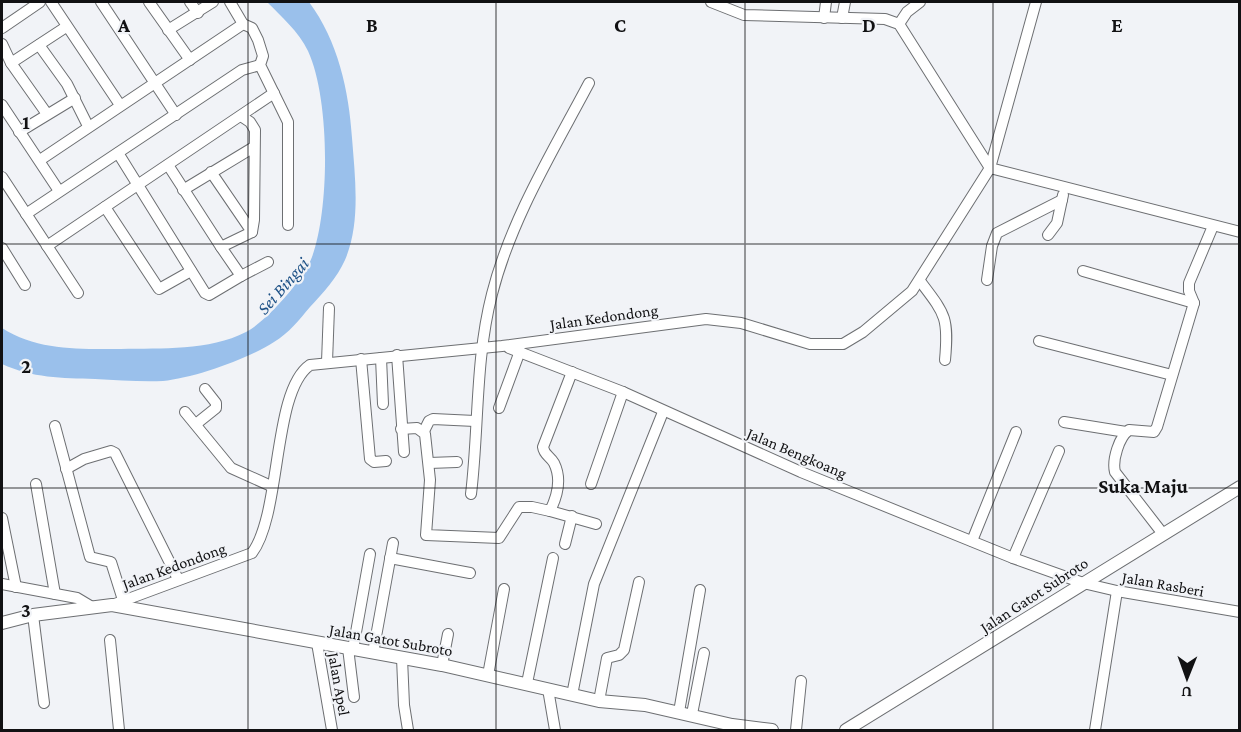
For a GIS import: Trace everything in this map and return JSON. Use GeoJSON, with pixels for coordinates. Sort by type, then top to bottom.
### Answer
{"type":"FeatureCollection","features":[{"type":"Feature","properties":{"kind":"main road","name":"Jalan Gatot Subroto"},"geometry":{"type":"LineString","coordinates":[[846,730],[1239,487]]}},
{"type":"Feature","properties":{"kind":"main road","name":"Jalan Gatot Subroto"},"geometry":{"type":"LineString","coordinates":[[2,623],[33,615],[73,612],[92,606],[118,603],[527,682],[599,701],[685,713],[732,725],[772,730]]}},
{"type":"Feature","properties":{"kind":"street"},"geometry":{"type":"LineString","coordinates":[[2,28],[40,2]]}},
{"type":"Feature","properties":{"kind":"street"},"geometry":{"type":"LineString","coordinates":[[51,2],[120,105]]}},
{"type":"Feature","properties":{"kind":"street"},"geometry":{"type":"LineString","coordinates":[[101,2],[176,115]]}},
{"type":"Feature","properties":{"kind":"street"},"geometry":{"type":"LineString","coordinates":[[149,2],[190,60]]}},
{"type":"Feature","properties":{"kind":"street"},"geometry":{"type":"LineString","coordinates":[[190,2],[198,13]]}},
{"type":"Feature","properties":{"kind":"street"},"geometry":{"type":"LineString","coordinates":[[168,30],[213,2]]}},
{"type":"Feature","properties":{"kind":"street"},"geometry":{"type":"LineString","coordinates":[[230,2],[243,24],[252,28],[262,46],[263,56],[260,65],[288,122],[288,225]]}},
{"type":"Feature","properties":{"kind":"street"},"geometry":{"type":"LineString","coordinates":[[711,2],[744,15],[885,19],[899,24],[938,82],[990,168],[1239,232]]}},
{"type":"Feature","properties":{"kind":"street"},"geometry":{"type":"LineString","coordinates":[[824,18],[826,2]]}},
{"type":"Feature","properties":{"kind":"street"},"geometry":{"type":"LineString","coordinates":[[842,18],[845,2]]}},
{"type":"Feature","properties":{"kind":"street"},"geometry":{"type":"LineString","coordinates":[[899,24],[907,12],[920,2]]}},
{"type":"Feature","properties":{"kind":"street","name":"Jalan Kedondong"},"geometry":{"type":"LineString","coordinates":[[118,603],[252,553],[262,537],[267,521],[271,486],[292,396],[301,371],[310,365],[502,346],[706,319],[741,323],[810,344],[843,344],[863,332],[920,281],[990,168],[1036,2]]}},
{"type":"Feature","properties":{"kind":"street"},"geometry":{"type":"LineString","coordinates":[[40,160],[243,24]]}},
{"type":"Feature","properties":{"kind":"street"},"geometry":{"type":"LineString","coordinates":[[11,63],[66,27]]}},
{"type":"Feature","properties":{"kind":"street"},"geometry":{"type":"LineString","coordinates":[[2,44],[11,63],[47,114]]}},
{"type":"Feature","properties":{"kind":"street"},"geometry":{"type":"LineString","coordinates":[[39,45],[75,98],[88,126]]}},
{"type":"Feature","properties":{"kind":"street"},"geometry":{"type":"LineString","coordinates":[[26,214],[242,70],[260,65]]}},
{"type":"Feature","properties":{"kind":"street"},"geometry":{"type":"LineString","coordinates":[[471,494],[475,421],[483,348],[491,297],[504,251],[524,207],[589,83]]}},
{"type":"Feature","properties":{"kind":"street"},"geometry":{"type":"LineString","coordinates":[[47,246],[241,116],[244,111],[274,93]]}},
{"type":"Feature","properties":{"kind":"street"},"geometry":{"type":"LineString","coordinates":[[19,132],[75,98]]}},
{"type":"Feature","properties":{"kind":"street"},"geometry":{"type":"LineString","coordinates":[[2,105],[59,191]]}},
{"type":"Feature","properties":{"kind":"street"},"geometry":{"type":"LineString","coordinates":[[241,116],[250,122],[255,130],[255,214],[252,232]]}},
{"type":"Feature","properties":{"kind":"street"},"geometry":{"type":"LineString","coordinates":[[183,190],[254,147]]}},
{"type":"Feature","properties":{"kind":"street"},"geometry":{"type":"LineString","coordinates":[[118,153],[207,295],[268,262]]}},
{"type":"Feature","properties":{"kind":"street"},"geometry":{"type":"LineString","coordinates":[[168,165],[241,276]]}},
{"type":"Feature","properties":{"kind":"street"},"geometry":{"type":"LineString","coordinates":[[211,172],[252,232]]}},
{"type":"Feature","properties":{"kind":"street"},"geometry":{"type":"LineString","coordinates":[[2,177],[78,293]]}},
{"type":"Feature","properties":{"kind":"street"},"geometry":{"type":"LineString","coordinates":[[1048,235],[1057,223],[1064,186]]}},
{"type":"Feature","properties":{"kind":"street"},"geometry":{"type":"LineString","coordinates":[[987,280],[992,246],[997,233],[1062,200]]}},
{"type":"Feature","properties":{"kind":"street"},"geometry":{"type":"LineString","coordinates":[[105,207],[159,289],[191,272]]}},
{"type":"Feature","properties":{"kind":"street"},"geometry":{"type":"LineString","coordinates":[[1064,422],[1126,432],[1129,430],[1154,432],[1194,303],[1189,291],[1189,283],[1213,226]]}},
{"type":"Feature","properties":{"kind":"street"},"geometry":{"type":"LineString","coordinates":[[221,247],[252,232]]}},
{"type":"Feature","properties":{"kind":"street"},"geometry":{"type":"LineString","coordinates":[[2,248],[25,285]]}},
{"type":"Feature","properties":{"kind":"street"},"geometry":{"type":"LineString","coordinates":[[1083,271],[1194,303]]}},
{"type":"Feature","properties":{"kind":"street"},"geometry":{"type":"LineString","coordinates":[[920,281],[944,313],[947,335],[945,360]]}},
{"type":"Feature","properties":{"kind":"street"},"geometry":{"type":"LineString","coordinates":[[327,362],[328,308]]}},
{"type":"Feature","properties":{"kind":"street"},"geometry":{"type":"LineString","coordinates":[[1039,341],[1173,375]]}},
{"type":"Feature","properties":{"kind":"street","name":"Jalan Bengkoang"},"geometry":{"type":"LineString","coordinates":[[502,346],[622,392],[801,472],[1014,558],[1083,583]]}},
{"type":"Feature","properties":{"kind":"street"},"geometry":{"type":"LineString","coordinates":[[499,408],[520,351]]}},
{"type":"Feature","properties":{"kind":"street"},"geometry":{"type":"LineString","coordinates":[[398,355],[404,452]]}},
{"type":"Feature","properties":{"kind":"street"},"geometry":{"type":"LineString","coordinates":[[381,358],[383,405]]}},
{"type":"Feature","properties":{"kind":"street"},"geometry":{"type":"LineString","coordinates":[[361,359],[370,459],[374,462],[386,461]]}},
{"type":"Feature","properties":{"kind":"street"},"geometry":{"type":"LineString","coordinates":[[550,511],[559,486],[554,464],[544,453],[543,447],[572,372]]}},
{"type":"Feature","properties":{"kind":"street"},"geometry":{"type":"LineString","coordinates":[[196,424],[216,405],[205,389]]}},
{"type":"Feature","properties":{"kind":"street"},"geometry":{"type":"LineString","coordinates":[[591,484],[622,392]]}},
{"type":"Feature","properties":{"kind":"street"},"geometry":{"type":"LineString","coordinates":[[185,412],[231,468],[271,486]]}},
{"type":"Feature","properties":{"kind":"street"},"geometry":{"type":"LineString","coordinates":[[572,695],[594,584],[663,412]]}},
{"type":"Feature","properties":{"kind":"street"},"geometry":{"type":"LineString","coordinates":[[475,421],[433,419],[429,421],[424,431],[429,463],[426,535],[496,538],[505,532],[519,507],[532,507],[596,524]]}},
{"type":"Feature","properties":{"kind":"street"},"geometry":{"type":"LineString","coordinates":[[55,426],[90,557],[111,562],[118,603]]}},
{"type":"Feature","properties":{"kind":"street"},"geometry":{"type":"LineString","coordinates":[[401,429],[411,427],[424,431]]}},
{"type":"Feature","properties":{"kind":"street"},"geometry":{"type":"LineString","coordinates":[[972,541],[1016,432]]}},
{"type":"Feature","properties":{"kind":"street"},"geometry":{"type":"LineString","coordinates":[[1126,432],[1113,462],[1114,470],[1162,534]]}},
{"type":"Feature","properties":{"kind":"street"},"geometry":{"type":"LineString","coordinates":[[66,469],[84,459],[111,451],[115,453],[178,579]]}},
{"type":"Feature","properties":{"kind":"street"},"geometry":{"type":"LineString","coordinates":[[1014,558],[1059,451]]}},
{"type":"Feature","properties":{"kind":"street"},"geometry":{"type":"LineString","coordinates":[[429,463],[457,462]]}},
{"type":"Feature","properties":{"kind":"street"},"geometry":{"type":"LineString","coordinates":[[36,484],[55,594]]}},
{"type":"Feature","properties":{"kind":"street"},"geometry":{"type":"LineString","coordinates":[[566,544],[572,516]]}},
{"type":"Feature","properties":{"kind":"street"},"geometry":{"type":"LineString","coordinates":[[2,518],[16,586]]}},
{"type":"Feature","properties":{"kind":"street"},"geometry":{"type":"LineString","coordinates":[[373,653],[393,543]]}},
{"type":"Feature","properties":{"kind":"street"},"geometry":{"type":"LineString","coordinates":[[354,697],[350,649],[370,554]]}},
{"type":"Feature","properties":{"kind":"street"},"geometry":{"type":"LineString","coordinates":[[390,558],[470,573]]}},
{"type":"Feature","properties":{"kind":"street"},"geometry":{"type":"LineString","coordinates":[[527,682],[553,558]]}},
{"type":"Feature","properties":{"kind":"street"},"geometry":{"type":"LineString","coordinates":[[599,701],[607,658],[619,655],[624,650],[639,582]]}},
{"type":"Feature","properties":{"kind":"street","name":"Jalan Rasberi"},"geometry":{"type":"LineString","coordinates":[[1083,583],[1239,612]]}},
{"type":"Feature","properties":{"kind":"street"},"geometry":{"type":"LineString","coordinates":[[2,584],[77,598],[92,606]]}},
{"type":"Feature","properties":{"kind":"street"},"geometry":{"type":"LineString","coordinates":[[488,675],[504,589]]}},
{"type":"Feature","properties":{"kind":"street"},"geometry":{"type":"LineString","coordinates":[[685,713],[700,590]]}},
{"type":"Feature","properties":{"kind":"street"},"geometry":{"type":"LineString","coordinates":[[1095,730],[1117,591]]}},
{"type":"Feature","properties":{"kind":"street"},"geometry":{"type":"LineString","coordinates":[[33,615],[44,703]]}},
{"type":"Feature","properties":{"kind":"street"},"geometry":{"type":"LineString","coordinates":[[442,665],[448,634]]}},
{"type":"Feature","properties":{"kind":"street"},"geometry":{"type":"LineString","coordinates":[[110,640],[119,730]]}},
{"type":"Feature","properties":{"kind":"street","name":"Jalan Apel"},"geometry":{"type":"LineString","coordinates":[[317,643],[332,730]]}},
{"type":"Feature","properties":{"kind":"street"},"geometry":{"type":"LineString","coordinates":[[685,713],[704,653]]}},
{"type":"Feature","properties":{"kind":"street"},"geometry":{"type":"LineString","coordinates":[[402,658],[404,705],[408,730]]}},
{"type":"Feature","properties":{"kind":"street"},"geometry":{"type":"LineString","coordinates":[[796,730],[801,681]]}},
{"type":"Feature","properties":{"kind":"street"},"geometry":{"type":"LineString","coordinates":[[548,689],[555,730]]}},
{"type":"Feature","properties":{"kind":"water","name":"Sei Bingai"},"geometry":{"type":"Polygon","coordinates":[[[267,2],[309,2],[328,33],[345,85],[353,153],[355,215],[350,246],[342,267],[334,279],[298,321],[279,338],[236,361],[190,376],[163,381],[59,378],[36,375],[2,364],[2,328],[30,341],[59,347],[168,348],[216,343],[255,327],[284,299],[301,276],[312,257],[322,211],[324,124],[315,72],[308,51],[300,37],[267,2]]]}},
{"type":"Feature","properties":{"kind":"district","name":"Suka Maju"},"geometry":{"type":"Point","coordinates":[1143,486]}}]}
